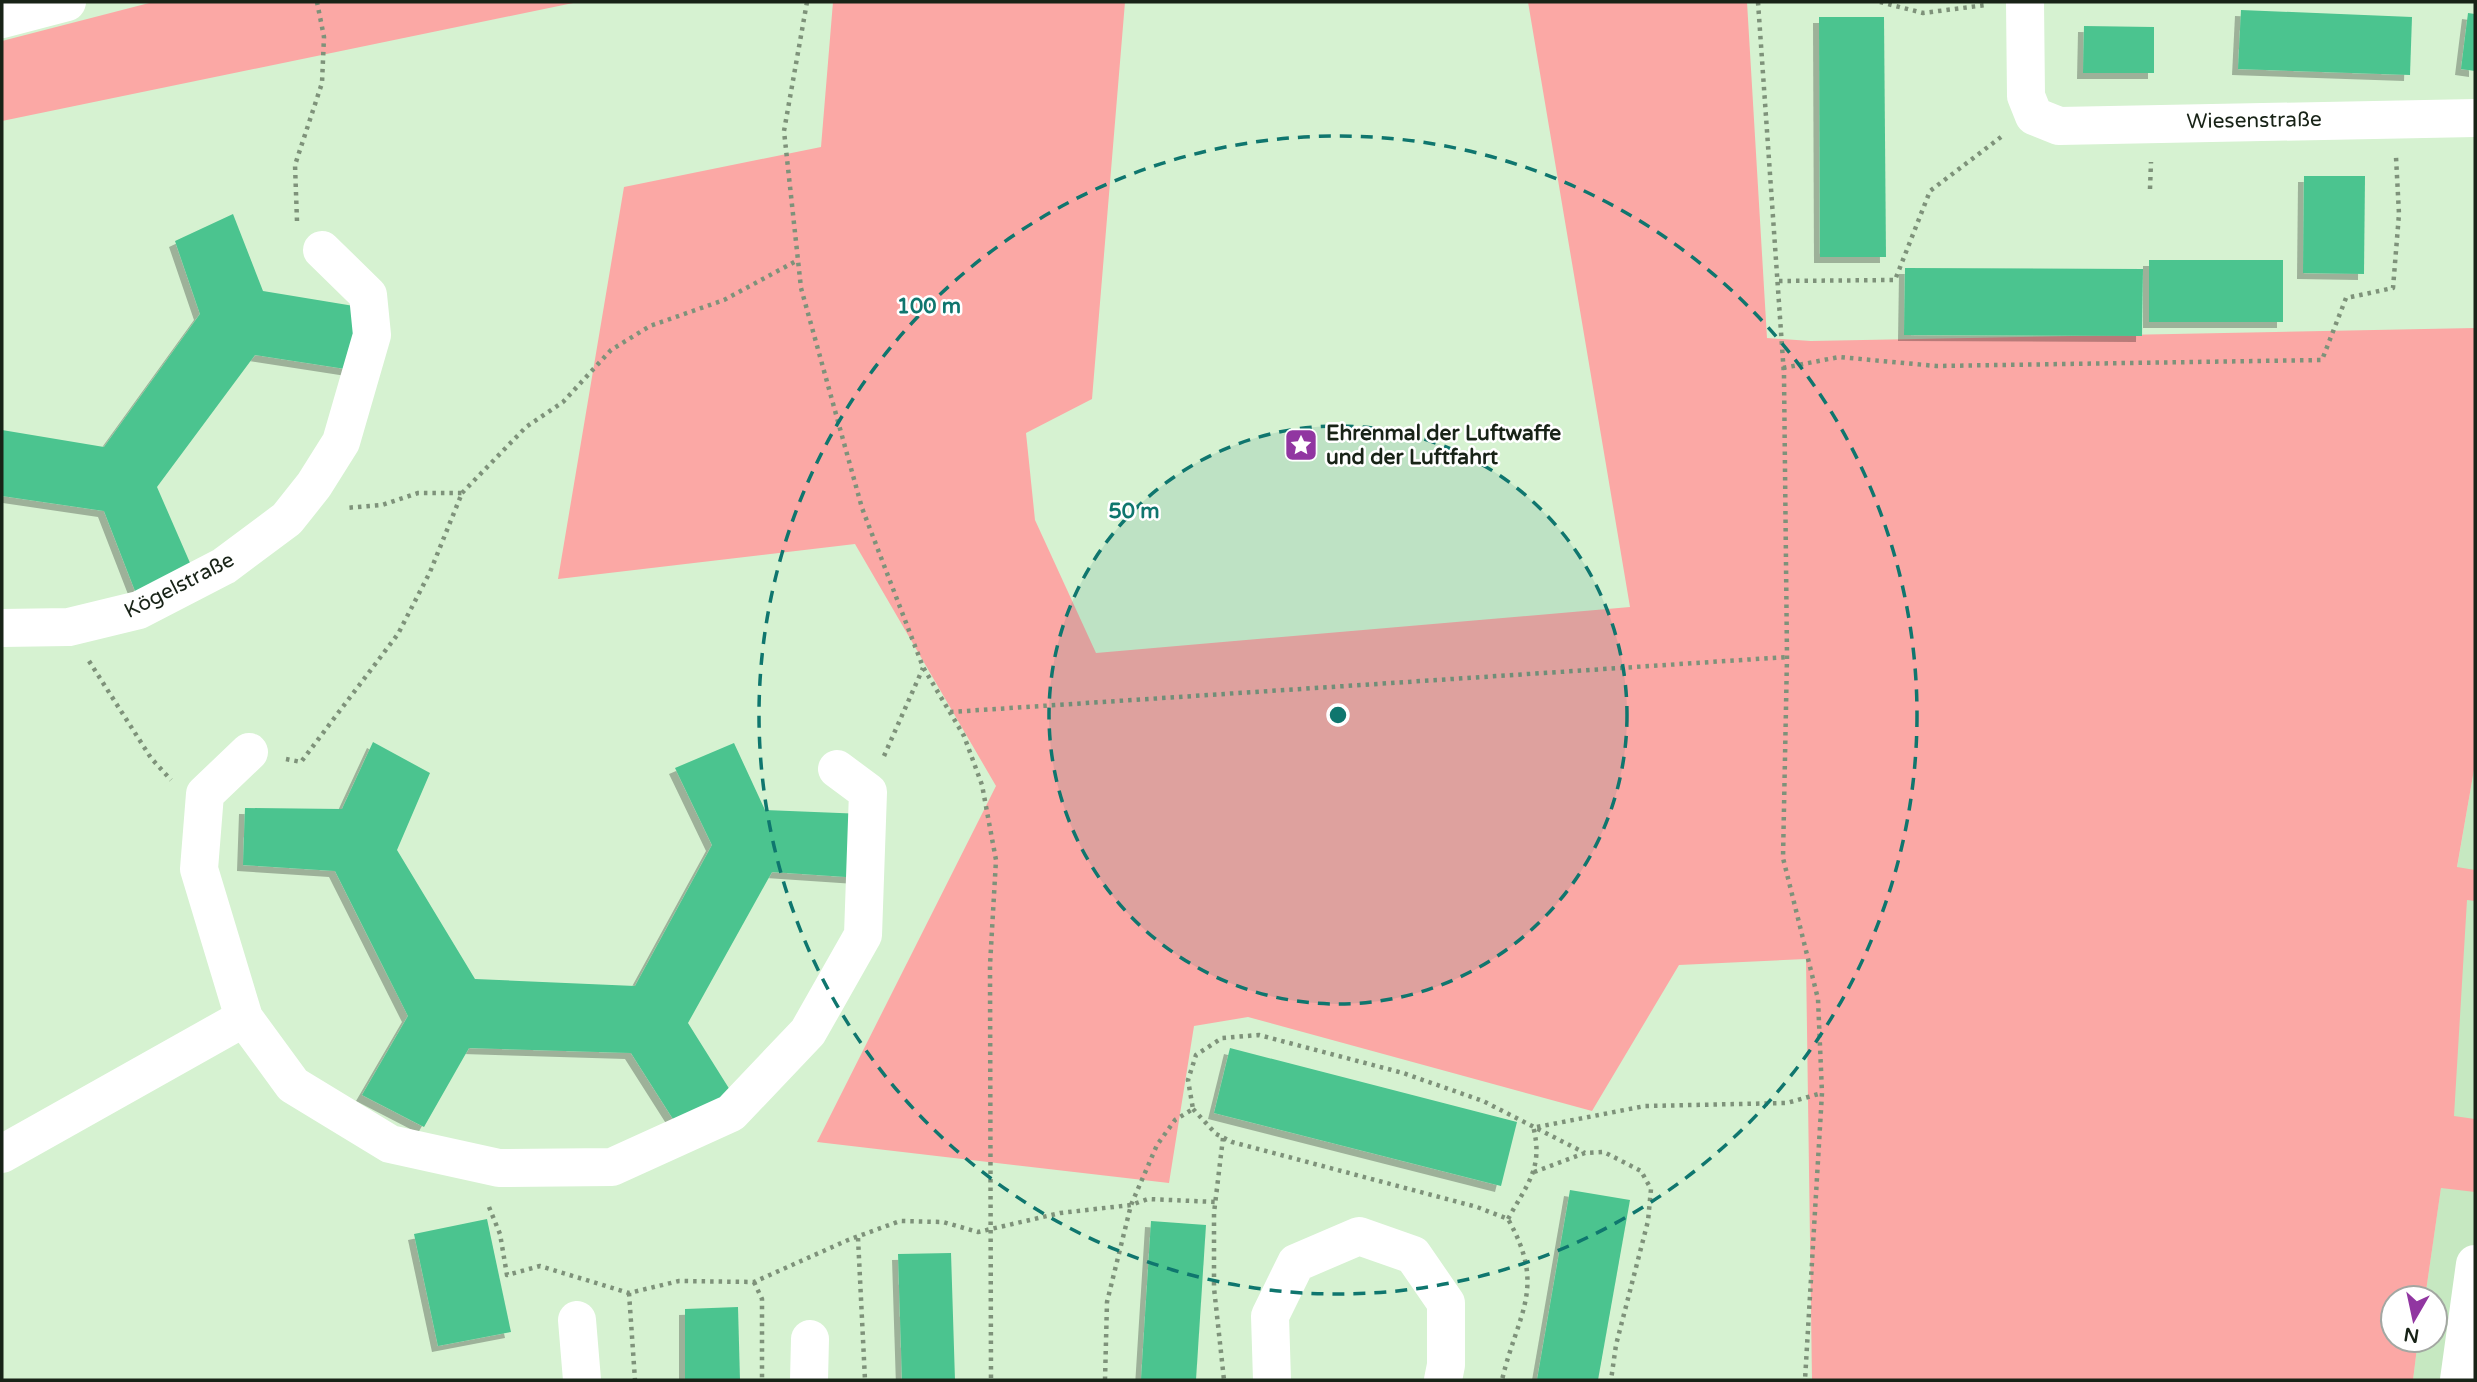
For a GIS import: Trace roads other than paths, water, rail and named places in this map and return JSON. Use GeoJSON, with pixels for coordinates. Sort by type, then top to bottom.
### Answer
{"type":"FeatureCollection","features":[{"type":"Feature","properties":{"kind":"street"},"geometry":{"type":"LineString","coordinates":[[2,19],[67,2]]}},
{"type":"Feature","properties":{"kind":"street","name":"Wiesenstraße"},"geometry":{"type":"LineString","coordinates":[[2007,3],[2026,96],[2034,116],[2059,126],[2394,117],[2475,118]]}},
{"type":"Feature","properties":{"kind":"street","name":"Kögelstraße"},"geometry":{"type":"LineString","coordinates":[[2,628],[69,626],[139,610],[224,566],[287,519],[314,485],[341,442],[372,335],[368,295],[322,250]]}},
{"type":"Feature","properties":{"kind":"street"},"geometry":{"type":"LineString","coordinates":[[249,752],[205,794],[199,869],[244,1018],[293,1085],[390,1144],[491,1166],[612,1167],[731,1113],[808,1032],[863,935],[868,792],[837,769]]}},
{"type":"Feature","properties":{"kind":"street"},"geometry":{"type":"LineString","coordinates":[[2,1154],[244,1018]]}},
{"type":"Feature","properties":{"kind":"street"},"geometry":{"type":"LineString","coordinates":[[1272,1380],[1270,1316],[1296,1263],[1359,1236],[1413,1255],[1446,1303],[1447,1365],[1443,1380]]}},
{"type":"Feature","properties":{"kind":"street"},"geometry":{"type":"LineString","coordinates":[[2459,1380],[2475,1264]]}},
{"type":"Feature","properties":{"kind":"street"},"geometry":{"type":"LineString","coordinates":[[577,1320],[582,1380]]}},
{"type":"Feature","properties":{"kind":"street"},"geometry":{"type":"LineString","coordinates":[[809,1380],[810,1339]]}},
{"type":"Feature","properties":{"kind":"place","name":"Ehrenmal der Luftwaffe und der Luftfahrt"},"geometry":{"type":"Point","coordinates":[1301,445]}}]}
